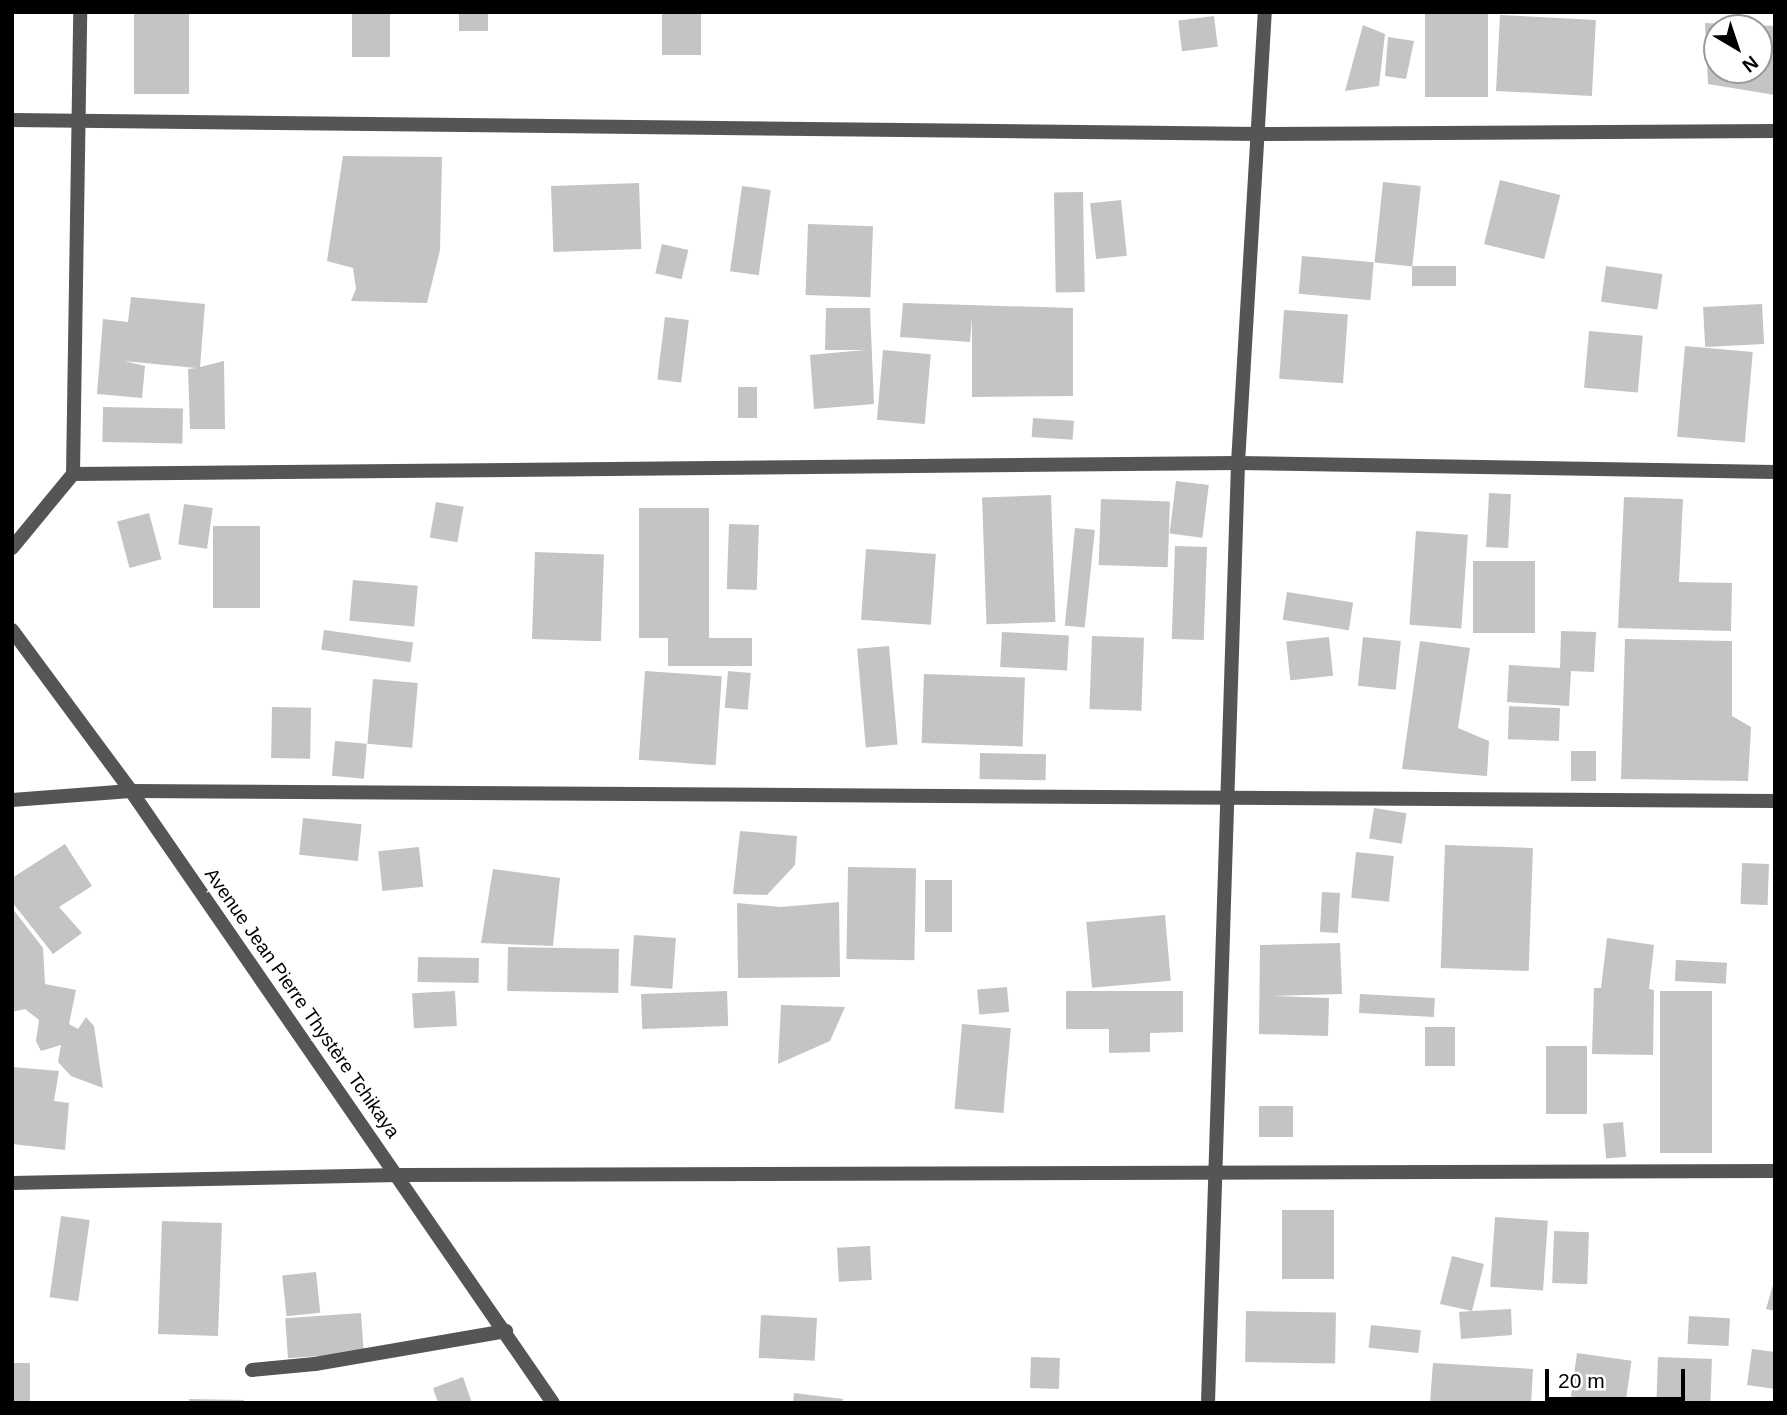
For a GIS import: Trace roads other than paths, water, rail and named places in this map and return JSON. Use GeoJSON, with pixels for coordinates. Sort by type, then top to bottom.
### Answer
{"type":"FeatureCollection","features":[{"type":"Feature","properties":{"kind":"street"},"geometry":{"type":"LineString","coordinates":[[12,548],[73,474],[82,118],[80,12]]}},
{"type":"Feature","properties":{"kind":"street"},"geometry":{"type":"LineString","coordinates":[[1208,1403],[1238,463],[1261,134],[1265,12]]}},
{"type":"Feature","properties":{"kind":"street"},"geometry":{"type":"LineString","coordinates":[[12,120],[82,118],[1261,134],[1775,131]]}},
{"type":"Feature","properties":{"kind":"street"},"geometry":{"type":"LineString","coordinates":[[73,474],[1238,463],[1775,472]]}},
{"type":"Feature","properties":{"kind":"street","name":"Avenue Jean Pierre Thystère Tchikaya"},"geometry":{"type":"LineString","coordinates":[[12,629],[131,791],[399,1175],[553,1403]]}},
{"type":"Feature","properties":{"kind":"street"},"geometry":{"type":"LineString","coordinates":[[12,800],[131,791],[1775,801]]}},
{"type":"Feature","properties":{"kind":"street"},"geometry":{"type":"LineString","coordinates":[[12,1183],[399,1175],[1214,1170],[1775,1171]]}},
{"type":"Feature","properties":{"kind":"street"},"geometry":{"type":"LineString","coordinates":[[252,1370],[315,1364],[506,1331]]}}]}
